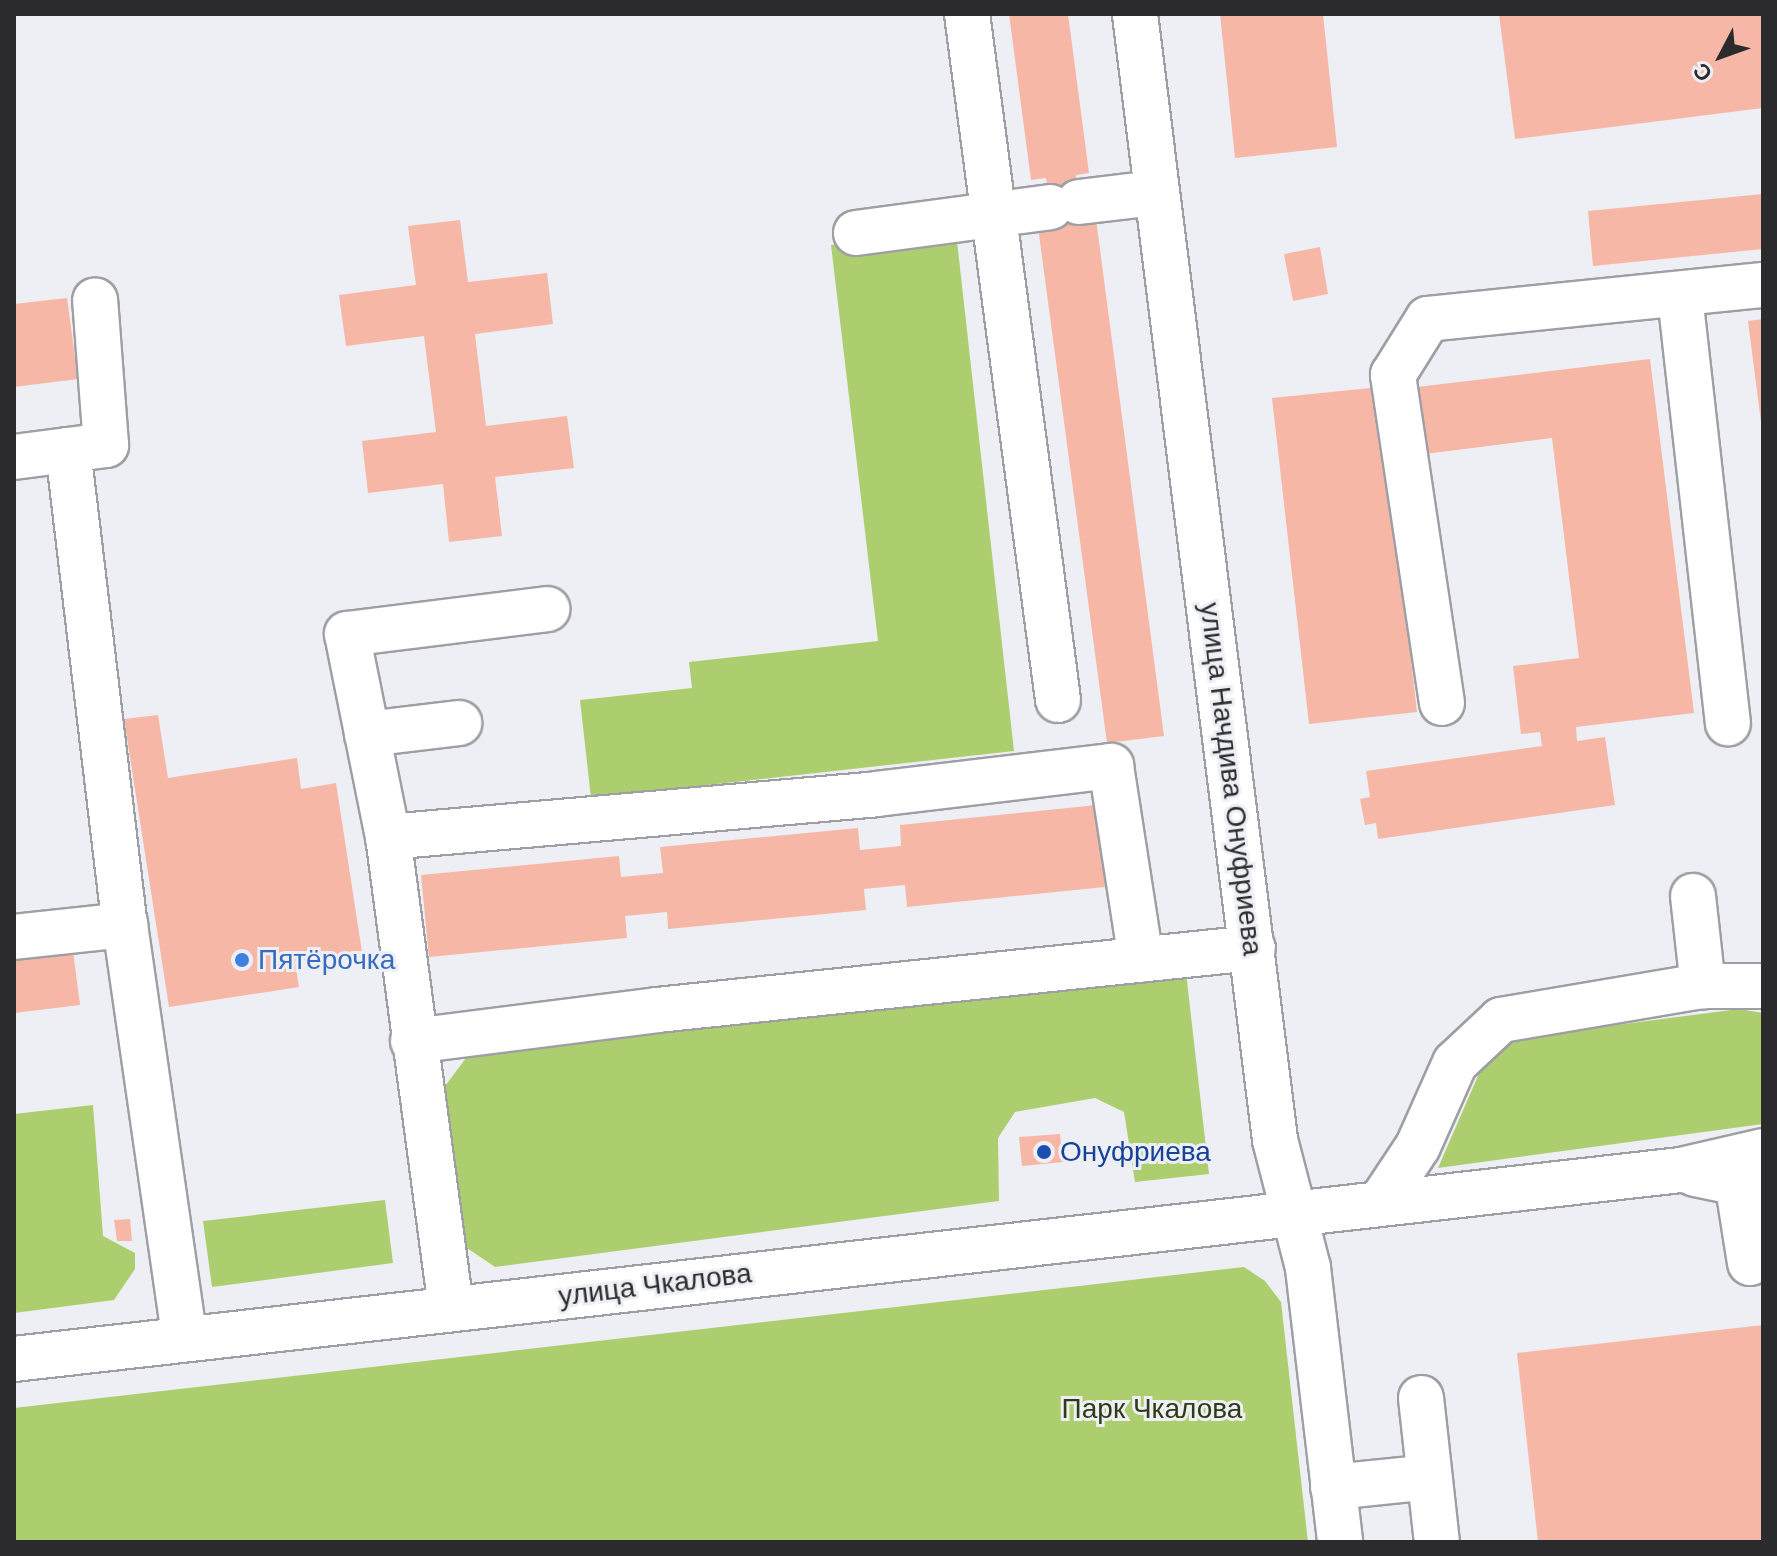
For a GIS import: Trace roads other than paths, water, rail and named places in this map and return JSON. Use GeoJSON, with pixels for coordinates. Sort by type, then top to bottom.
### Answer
{"type":"FeatureCollection","features":[{"type":"Feature","properties":{"kind":"street"},"geometry":{"type":"LineString","coordinates":[[967,14],[1058,700]]}},
{"type":"Feature","properties":{"kind":"street","name":"улица Начдива Онуфриева"},"geometry":{"type":"LineString","coordinates":[[1135,14],[1275,1140],[1308,1268],[1340,1542]]}},
{"type":"Feature","properties":{"kind":"street"},"geometry":{"type":"LineString","coordinates":[[856,233],[1155,193]]}},
{"type":"Feature","properties":{"kind":"street"},"geometry":{"type":"LineString","coordinates":[[1442,703],[1393,375],[1428,319],[1680,296],[1763,285]]}},
{"type":"Feature","properties":{"kind":"street"},"geometry":{"type":"LineString","coordinates":[[1680,296],[1728,723]]}},
{"type":"Feature","properties":{"kind":"street"},"geometry":{"type":"LineString","coordinates":[[14,457],[106,445],[95,300]]}},
{"type":"Feature","properties":{"kind":"street"},"geometry":{"type":"LineString","coordinates":[[68,450],[125,925],[185,1339]]}},
{"type":"Feature","properties":{"kind":"street"},"geometry":{"type":"LineString","coordinates":[[451,1308],[388,837],[345,624],[547,609]]}},
{"type":"Feature","properties":{"kind":"street"},"geometry":{"type":"LineString","coordinates":[[367,734],[459,723]]}},
{"type":"Feature","properties":{"kind":"street"},"geometry":{"type":"LineString","coordinates":[[388,837],[876,794],[1111,766],[1141,960]]}},
{"type":"Feature","properties":{"kind":"street"},"geometry":{"type":"LineString","coordinates":[[1693,896],[1703,986]]}},
{"type":"Feature","properties":{"kind":"street"},"geometry":{"type":"LineString","coordinates":[[14,937],[125,925]]}},
{"type":"Feature","properties":{"kind":"street"},"geometry":{"type":"LineString","coordinates":[[413,1041],[657,1010],[1253,948]]}},
{"type":"Feature","properties":{"kind":"street"},"geometry":{"type":"LineString","coordinates":[[1381,1202],[1418,1146],[1455,1063],[1501,1020],[1703,986],[1763,986]]}},
{"type":"Feature","properties":{"kind":"street","name":"улица Чкалова"},"geometry":{"type":"LineString","coordinates":[[14,1359],[1295,1210],[1681,1170],[1763,1151]]}},
{"type":"Feature","properties":{"kind":"street"},"geometry":{"type":"LineString","coordinates":[[1681,1170],[1751,1188],[1750,1263]]}},
{"type":"Feature","properties":{"kind":"street"},"geometry":{"type":"LineString","coordinates":[[1421,1398],[1437,1542]]}},
{"type":"Feature","properties":{"kind":"street"},"geometry":{"type":"LineString","coordinates":[[1333,1487],[1429,1477]]}},
{"type":"Feature","properties":{"kind":"place","name":"Пятёрочка"},"geometry":{"type":"Point","coordinates":[242,960]}},
{"type":"Feature","properties":{"kind":"place","name":"Онуфриева"},"geometry":{"type":"Point","coordinates":[1044,1152]}},
{"type":"Feature","properties":{"kind":"park label","name":"Парк Чкалова"},"geometry":{"type":"Point","coordinates":[1152,1409]}}]}
